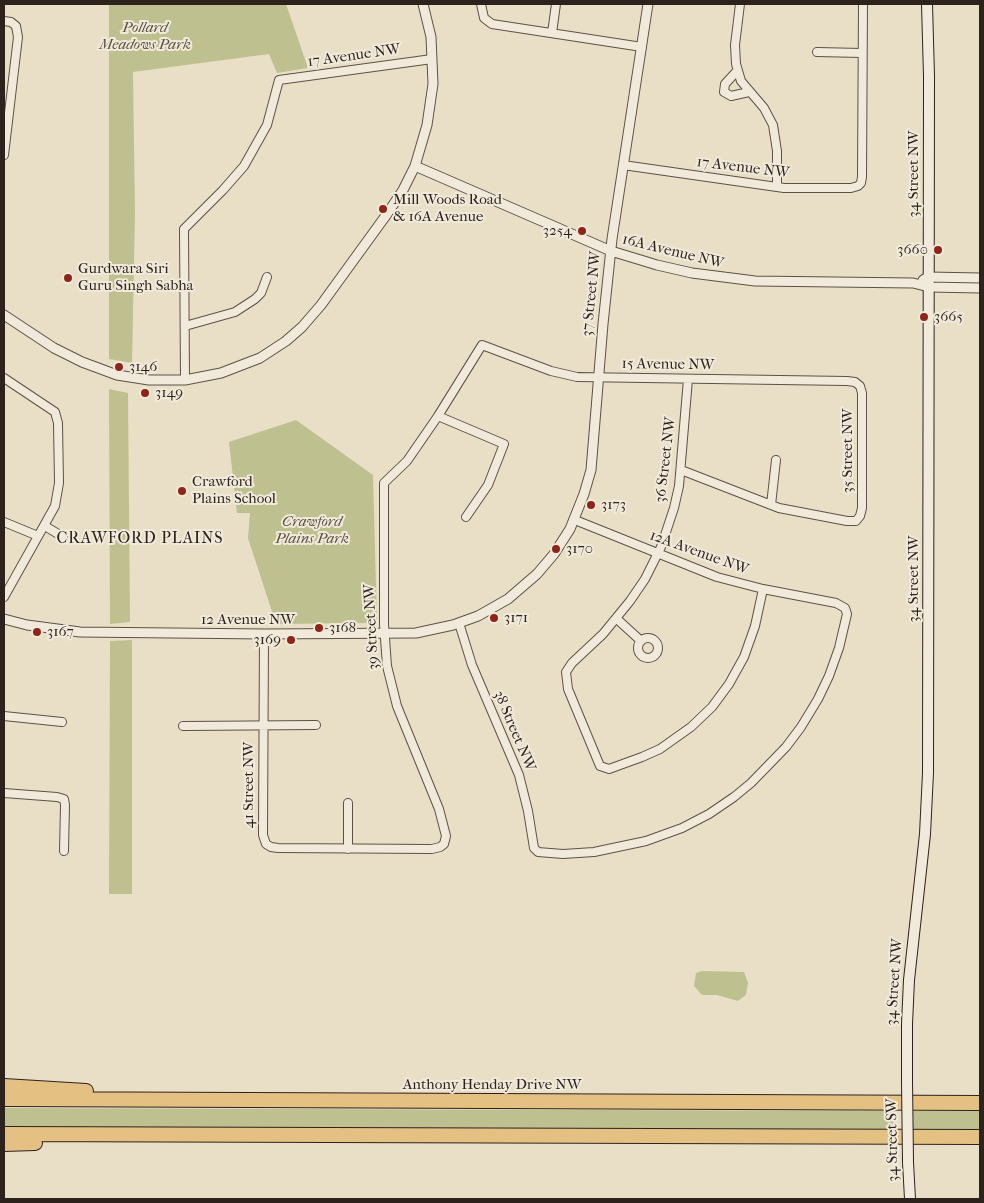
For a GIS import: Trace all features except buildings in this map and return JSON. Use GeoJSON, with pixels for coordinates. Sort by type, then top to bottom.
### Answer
{"type":"FeatureCollection","features":[{"type":"Feature","properties":{"kind":"highway"},"geometry":{"type":"LineString","coordinates":[[4,1086],[307,1101]]}},
{"type":"Feature","properties":{"kind":"highway","name":"Anthony Henday Drive NW"},"geometry":{"type":"LineString","coordinates":[[4,1099],[980,1103]]}},
{"type":"Feature","properties":{"kind":"highway"},"geometry":{"type":"LineString","coordinates":[[4,1134],[980,1137]]}},
{"type":"Feature","properties":{"kind":"highway"},"geometry":{"type":"LineString","coordinates":[[4,1144],[186,1140],[214,1135]]}},
{"type":"Feature","properties":{"kind":"main road","name":"34 Street NW"},"geometry":{"type":"LineString","coordinates":[[907,1081],[909,980],[925,834],[928,773],[929,76],[927,4]]}},
{"type":"Feature","properties":{"kind":"main road","name":"34 Street NW"},"geometry":{"type":"LineString","coordinates":[[929,76],[931,4]]}},
{"type":"Feature","properties":{"kind":"main road","name":"34 Street SW"},"geometry":{"type":"LineString","coordinates":[[907,1081],[910,1199]]}},
{"type":"Feature","properties":{"kind":"street"},"geometry":{"type":"LineString","coordinates":[[4,315],[54,348],[82,362],[101,370],[138,379],[185,380],[221,373],[270,352],[294,334],[321,305],[387,214],[403,190],[415,166],[430,113],[433,84],[431,37],[423,4]]}},
{"type":"Feature","properties":{"kind":"street"},"geometry":{"type":"LineString","coordinates":[[481,4],[484,18],[492,24],[642,47]]}},
{"type":"Feature","properties":{"kind":"street"},"geometry":{"type":"LineString","coordinates":[[552,32],[556,4]]}},
{"type":"Feature","properties":{"kind":"street","name":"37 Street NW"},"geometry":{"type":"LineString","coordinates":[[537,574],[554,554],[575,520],[591,470],[610,251],[648,4]]}},
{"type":"Feature","properties":{"kind":"street"},"geometry":{"type":"LineString","coordinates":[[740,4],[734,50],[737,71],[741,81],[764,108],[773,125],[777,151],[777,187]]}},
{"type":"Feature","properties":{"kind":"street"},"geometry":{"type":"LineString","coordinates":[[817,52],[862,53],[863,4]]}},
{"type":"Feature","properties":{"kind":"street"},"geometry":{"type":"LineString","coordinates":[[4,21],[11,22],[16,26],[18,37],[4,155]]}},
{"type":"Feature","properties":{"kind":"street","name":"17 Avenue NW"},"geometry":{"type":"LineString","coordinates":[[623,165],[777,187],[851,188],[860,185],[862,177],[862,53]]}},
{"type":"Feature","properties":{"kind":"street","name":"17 Avenue NW"},"geometry":{"type":"LineString","coordinates":[[184,326],[184,229],[244,166],[267,126],[279,80],[432,58]]}},
{"type":"Feature","properties":{"kind":"street"},"geometry":{"type":"LineString","coordinates":[[737,71],[725,84],[724,92],[731,96],[749,92]]}},
{"type":"Feature","properties":{"kind":"street","name":"16A Avenue NW"},"geometry":{"type":"LineString","coordinates":[[415,166],[610,251],[674,270],[730,279],[774,282],[913,283],[980,278]]}},
{"type":"Feature","properties":{"kind":"street"},"geometry":{"type":"LineString","coordinates":[[185,380],[184,326],[235,312],[256,299],[261,293],[267,277]]}},
{"type":"Feature","properties":{"kind":"street","name":"16A Avenue NW"},"geometry":{"type":"LineString","coordinates":[[929,282],[980,288]]}},
{"type":"Feature","properties":{"kind":"street","name":"15 Avenue NW"},"geometry":{"type":"LineString","coordinates":[[482,345],[559,373],[577,377],[847,381],[858,384]]}},
{"type":"Feature","properties":{"kind":"street","name":"39 Street NW"},"geometry":{"type":"LineString","coordinates":[[348,849],[432,849],[442,846],[446,836],[439,809],[392,693],[386,662],[384,483],[407,461],[438,416],[482,345]]}},
{"type":"Feature","properties":{"kind":"street"},"geometry":{"type":"LineString","coordinates":[[4,378],[52,409],[58,423],[58,493],[55,506],[4,597]]}},
{"type":"Feature","properties":{"kind":"street","name":"36 Street NW"},"geometry":{"type":"LineString","coordinates":[[688,380],[681,470],[674,508],[658,554],[642,585],[617,619],[572,663],[566,672],[568,689],[597,761],[604,769],[621,765],[660,749],[691,728],[712,707],[729,684],[744,657],[755,626],[763,589]]}},
{"type":"Feature","properties":{"kind":"street","name":"35 Street NW"},"geometry":{"type":"LineString","coordinates":[[770,505],[800,513],[850,522],[859,519],[862,508],[862,393],[858,384]]}},
{"type":"Feature","properties":{"kind":"street"},"geometry":{"type":"LineString","coordinates":[[438,416],[504,444],[488,485],[466,518]]}},
{"type":"Feature","properties":{"kind":"street"},"geometry":{"type":"LineString","coordinates":[[681,470],[770,505],[776,460]]}},
{"type":"Feature","properties":{"kind":"street","name":"12A Avenue NW"},"geometry":{"type":"LineString","coordinates":[[536,851],[544,854],[620,848],[682,828],[709,814],[734,797],[751,783],[786,747],[801,727],[818,699],[839,648],[847,614],[845,608],[836,603],[763,589],[717,577],[575,520]]}},
{"type":"Feature","properties":{"kind":"street"},"geometry":{"type":"LineString","coordinates":[[4,522],[38,536]]}},
{"type":"Feature","properties":{"kind":"street"},"geometry":{"type":"LineString","coordinates":[[45,526],[63,537]]}},
{"type":"Feature","properties":{"kind":"street","name":"12 Avenue NW"},"geometry":{"type":"LineString","coordinates":[[4,619],[27,625],[80,632],[385,634],[424,631],[459,623],[498,605],[524,587],[537,574]]}},
{"type":"Feature","properties":{"kind":"street"},"geometry":{"type":"LineString","coordinates":[[617,619],[641,640]]}},
{"type":"Feature","properties":{"kind":"street","name":"38 Street NW"},"geometry":{"type":"LineString","coordinates":[[459,623],[472,666],[519,775],[536,851]]}},
{"type":"Feature","properties":{"kind":"street","name":"41 Street NW"},"geometry":{"type":"LineString","coordinates":[[264,634],[263,838],[266,844],[278,848],[348,849]]}},
{"type":"Feature","properties":{"kind":"street"},"geometry":{"type":"LineString","coordinates":[[4,716],[62,722]]}},
{"type":"Feature","properties":{"kind":"street","name":"41 Street NW"},"geometry":{"type":"LineString","coordinates":[[183,726],[316,725]]}},
{"type":"Feature","properties":{"kind":"street"},"geometry":{"type":"LineString","coordinates":[[4,793],[64,799],[66,805],[64,851]]}},
{"type":"Feature","properties":{"kind":"street"},"geometry":{"type":"LineString","coordinates":[[348,803],[348,849]]}},
{"type":"Feature","properties":{"kind":"green space","name":"Pollard Meadows Park"},"geometry":{"type":"Polygon","coordinates":[[[109,4],[286,4],[308,68],[277,73],[269,54],[133,72],[135,214],[132,363],[109,359],[109,4]]]}},
{"type":"Feature","properties":{"kind":"green space"},"geometry":{"type":"Polygon","coordinates":[[[109,389],[128,393],[130,622],[110,624],[109,389]]]}},
{"type":"Feature","properties":{"kind":"green space","name":"Crawford Plains Park"},"geometry":{"type":"Polygon","coordinates":[[[296,420],[373,475],[377,623],[276,624],[248,538],[250,513],[237,513],[229,442],[296,420]]]}},
{"type":"Feature","properties":{"kind":"green space"},"geometry":{"type":"Polygon","coordinates":[[[132,640],[132,894],[109,894],[110,641],[132,640]]]}},
{"type":"Feature","properties":{"kind":"green space"},"geometry":{"type":"Polygon","coordinates":[[[702,971],[744,972],[748,983],[746,995],[738,1001],[717,995],[702,995],[694,986],[696,973],[702,971]]]}},
{"type":"Feature","properties":{"kind":"green space"},"geometry":{"type":"Polygon","coordinates":[[[4,1108],[895,1111],[897,1131],[4,1128],[4,1108]]]}},
{"type":"Feature","properties":{"kind":"green space"},"geometry":{"type":"Polygon","coordinates":[[[913,1111],[980,1111],[980,1131],[913,1130],[913,1111]]]}},
{"type":"Feature","properties":{"kind":"place","name":"Mill Woods Road & 16A Avenue"},"geometry":{"type":"Point","coordinates":[383,209]}},
{"type":"Feature","properties":{"kind":"place","name":"3254"},"geometry":{"type":"Point","coordinates":[582,231]}},
{"type":"Feature","properties":{"kind":"place","name":"3660"},"geometry":{"type":"Point","coordinates":[938,250]}},
{"type":"Feature","properties":{"kind":"place","name":"Gurdwara Siri Guru Singh Sabha"},"geometry":{"type":"Point","coordinates":[68,278]}},
{"type":"Feature","properties":{"kind":"place","name":"3665"},"geometry":{"type":"Point","coordinates":[924,317]}},
{"type":"Feature","properties":{"kind":"place","name":"3146"},"geometry":{"type":"Point","coordinates":[119,367]}},
{"type":"Feature","properties":{"kind":"place","name":"3149"},"geometry":{"type":"Point","coordinates":[145,393]}},
{"type":"Feature","properties":{"kind":"place","name":"Crawford Plains School"},"geometry":{"type":"Point","coordinates":[182,491]}},
{"type":"Feature","properties":{"kind":"place","name":"3173"},"geometry":{"type":"Point","coordinates":[591,505]}},
{"type":"Feature","properties":{"kind":"place","name":"3170"},"geometry":{"type":"Point","coordinates":[556,549]}},
{"type":"Feature","properties":{"kind":"place","name":"3171"},"geometry":{"type":"Point","coordinates":[494,618]}},
{"type":"Feature","properties":{"kind":"place","name":"3168"},"geometry":{"type":"Point","coordinates":[319,628]}},
{"type":"Feature","properties":{"kind":"place","name":"3167"},"geometry":{"type":"Point","coordinates":[37,632]}},
{"type":"Feature","properties":{"kind":"place","name":"3169"},"geometry":{"type":"Point","coordinates":[291,640]}},
{"type":"Feature","properties":{"kind":"district","name":"CRAWFORD PLAINS"},"geometry":{"type":"Point","coordinates":[140,539]}}]}
